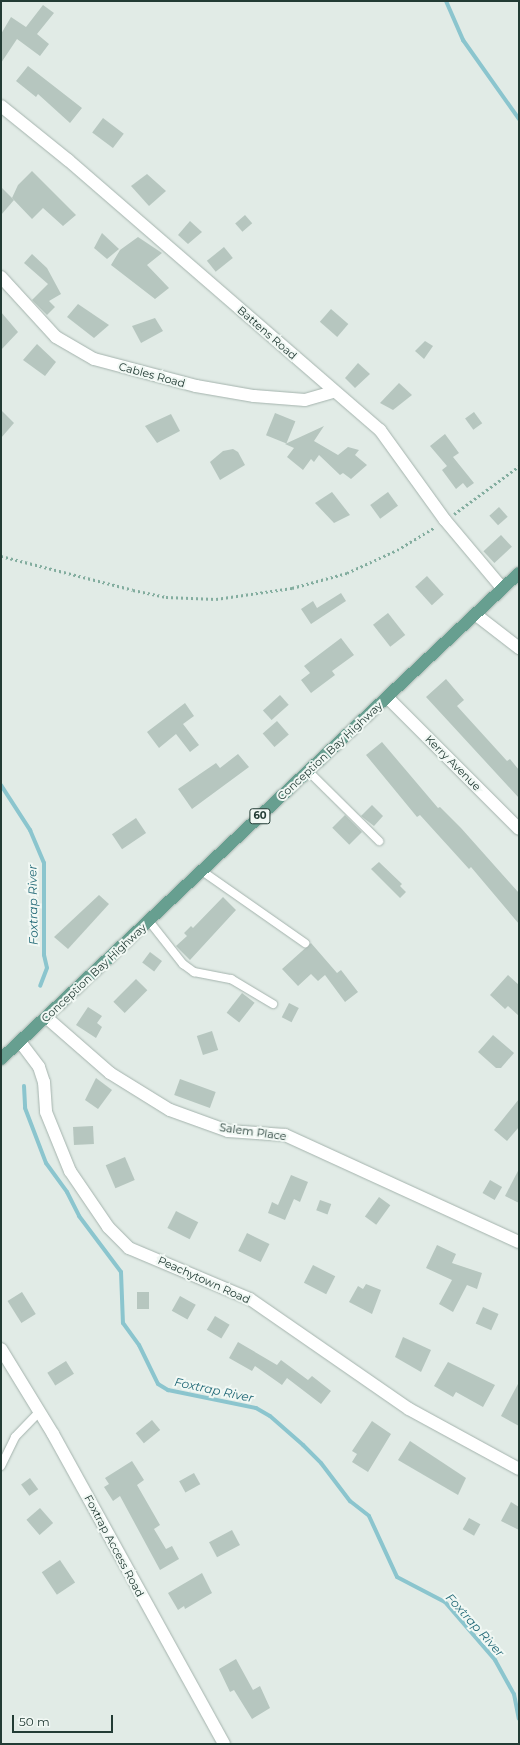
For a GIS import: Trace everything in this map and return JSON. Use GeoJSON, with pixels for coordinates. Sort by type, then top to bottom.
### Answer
{"type":"FeatureCollection","features":[{"type":"Feature","properties":{"kind":"main road","name":"Conception Bay Highway"},"geometry":{"type":"LineString","coordinates":[[1,1059],[47,1018],[308,771],[388,698],[502,588],[519,574]]}},
{"type":"Feature","properties":{"kind":"street","name":"Battens Road"},"geometry":{"type":"LineString","coordinates":[[1,106],[68,160],[333,392],[380,430],[445,520],[502,588]]}},
{"type":"Feature","properties":{"kind":"street","name":"Cables Road"},"geometry":{"type":"LineString","coordinates":[[1,277],[56,337],[94,359],[196,386],[254,396],[305,400],[333,392]]}},
{"type":"Feature","properties":{"kind":"street"},"geometry":{"type":"LineString","coordinates":[[475,614],[519,648]]}},
{"type":"Feature","properties":{"kind":"street","name":"Kerry Avenue"},"geometry":{"type":"LineString","coordinates":[[388,698],[519,829]]}},
{"type":"Feature","properties":{"kind":"street","name":"Salem Place"},"geometry":{"type":"LineString","coordinates":[[47,1018],[110,1073],[170,1110],[228,1131],[285,1135],[519,1242]]}},
{"type":"Feature","properties":{"kind":"street","name":"Peachytown Road"},"geometry":{"type":"LineString","coordinates":[[20,1042],[38,1067],[44,1082],[46,1112],[70,1171],[108,1227],[129,1248],[250,1299],[409,1410],[519,1469]]}},
{"type":"Feature","properties":{"kind":"street","name":"Foxtrap Access Road"},"geometry":{"type":"LineString","coordinates":[[1,1349],[40,1410],[224,1744]]}},
{"type":"Feature","properties":{"kind":"lane"},"geometry":{"type":"LineString","coordinates":[[308,771],[379,841]]}},
{"type":"Feature","properties":{"kind":"lane"},"geometry":{"type":"LineString","coordinates":[[202,871],[305,943]]}},
{"type":"Feature","properties":{"kind":"lane"},"geometry":{"type":"LineString","coordinates":[[149,921],[183,964],[194,972],[231,979],[273,1004]]}},
{"type":"Feature","properties":{"kind":"lane"},"geometry":{"type":"LineString","coordinates":[[1,1466],[15,1437],[40,1410]]}},
{"type":"Feature","properties":{"kind":"path"},"geometry":{"type":"LineString","coordinates":[[1,556],[62,574],[166,597],[222,599],[286,590],[347,573],[397,550],[445,520],[519,466]]}},
{"type":"Feature","properties":{"kind":"building"},"geometry":{"type":"Polygon","coordinates":[[[43,5],[54,13],[37,34],[49,44],[40,56],[17,39],[1,63],[1,34],[11,17],[26,27],[43,5]]]}},
{"type":"Feature","properties":{"kind":"building"},"geometry":{"type":"Polygon","coordinates":[[[28,66],[82,108],[70,123],[38,94],[36,97],[16,81],[28,66]]]}},
{"type":"Feature","properties":{"kind":"building"},"geometry":{"type":"Polygon","coordinates":[[[103,118],[124,134],[113,148],[92,132],[103,118]]]}},
{"type":"Feature","properties":{"kind":"building"},"geometry":{"type":"Polygon","coordinates":[[[32,171],[76,215],[63,226],[43,208],[32,219],[12,198],[18,185],[32,171]]]}},
{"type":"Feature","properties":{"kind":"building"},"geometry":{"type":"Polygon","coordinates":[[[147,174],[166,191],[149,206],[131,186],[147,174]]]}},
{"type":"Feature","properties":{"kind":"building"},"geometry":{"type":"Polygon","coordinates":[[[1,187],[14,200],[1,215],[1,187]]]}},
{"type":"Feature","properties":{"kind":"building"},"geometry":{"type":"Polygon","coordinates":[[[245,215],[252,223],[242,232],[235,224],[245,215]]]}},
{"type":"Feature","properties":{"kind":"building"},"geometry":{"type":"Polygon","coordinates":[[[190,221],[202,232],[188,244],[178,235],[190,221]]]}},
{"type":"Feature","properties":{"kind":"building"},"geometry":{"type":"Polygon","coordinates":[[[102,233],[119,249],[107,259],[94,248],[102,233]]]}},
{"type":"Feature","properties":{"kind":"building"},"geometry":{"type":"Polygon","coordinates":[[[138,237],[162,253],[147,265],[169,288],[155,299],[111,265],[120,250],[138,237]]]}},
{"type":"Feature","properties":{"kind":"building"},"geometry":{"type":"Polygon","coordinates":[[[224,247],[233,258],[216,272],[207,261],[224,247]]]}},
{"type":"Feature","properties":{"kind":"building"},"geometry":{"type":"Polygon","coordinates":[[[32,254],[47,268],[61,294],[49,301],[55,307],[47,315],[32,300],[48,284],[24,263],[32,254]]]}},
{"type":"Feature","properties":{"kind":"building"},"geometry":{"type":"Polygon","coordinates":[[[78,304],[109,325],[94,338],[67,317],[78,304]]]}},
{"type":"Feature","properties":{"kind":"building"},"geometry":{"type":"Polygon","coordinates":[[[331,309],[348,324],[337,337],[320,322],[331,309]]]}},
{"type":"Feature","properties":{"kind":"building"},"geometry":{"type":"Polygon","coordinates":[[[1,312],[18,332],[1,350],[1,312]]]}},
{"type":"Feature","properties":{"kind":"building"},"geometry":{"type":"Polygon","coordinates":[[[155,318],[163,331],[141,343],[132,326],[155,318]]]}},
{"type":"Feature","properties":{"kind":"building"},"geometry":{"type":"Polygon","coordinates":[[[425,341],[433,346],[424,359],[415,351],[425,341]]]}},
{"type":"Feature","properties":{"kind":"building"},"geometry":{"type":"Polygon","coordinates":[[[37,344],[56,362],[45,376],[23,360],[37,344]]]}},
{"type":"Feature","properties":{"kind":"building"},"geometry":{"type":"Polygon","coordinates":[[[358,363],[370,374],[355,388],[345,378],[358,363]]]}},
{"type":"Feature","properties":{"kind":"building"},"geometry":{"type":"Polygon","coordinates":[[[399,383],[412,395],[393,410],[380,403],[399,383]]]}},
{"type":"Feature","properties":{"kind":"building"},"geometry":{"type":"Polygon","coordinates":[[[1,410],[14,423],[1,438],[1,410]]]}},
{"type":"Feature","properties":{"kind":"building"},"geometry":{"type":"Polygon","coordinates":[[[474,412],[482,423],[473,430],[465,418],[474,412]]]}},
{"type":"Feature","properties":{"kind":"building"},"geometry":{"type":"Polygon","coordinates":[[[275,413],[295,421],[286,443],[266,435],[275,413]]]}},
{"type":"Feature","properties":{"kind":"building"},"geometry":{"type":"Polygon","coordinates":[[[171,414],[180,431],[157,443],[145,426],[171,414]]]}},
{"type":"Feature","properties":{"kind":"building"},"geometry":{"type":"Polygon","coordinates":[[[324,426],[314,441],[338,455],[348,447],[359,450],[355,455],[367,465],[351,479],[343,473],[340,475],[319,455],[314,462],[311,459],[303,470],[287,457],[294,448],[285,444],[324,426]]]}},
{"type":"Feature","properties":{"kind":"building"},"geometry":{"type":"Polygon","coordinates":[[[445,434],[459,453],[453,457],[474,483],[467,488],[463,483],[456,489],[442,470],[447,466],[430,446],[445,434]]]}},
{"type":"Feature","properties":{"kind":"building"},"geometry":{"type":"Polygon","coordinates":[[[233,449],[238,452],[245,465],[220,480],[210,462],[223,451],[233,449]]]}},
{"type":"Feature","properties":{"kind":"building"},"geometry":{"type":"Polygon","coordinates":[[[332,492],[350,515],[334,523],[315,503],[332,492]]]}},
{"type":"Feature","properties":{"kind":"building"},"geometry":{"type":"Polygon","coordinates":[[[388,492],[398,506],[380,519],[370,505],[388,492]]]}},
{"type":"Feature","properties":{"kind":"building"},"geometry":{"type":"Polygon","coordinates":[[[499,507],[508,517],[498,525],[489,516],[499,507]]]}},
{"type":"Feature","properties":{"kind":"building"},"geometry":{"type":"Polygon","coordinates":[[[501,535],[512,547],[494,563],[483,551],[501,535]]]}},
{"type":"Feature","properties":{"kind":"building"},"geometry":{"type":"Polygon","coordinates":[[[427,576],[444,595],[432,605],[415,587],[427,576]]]}},
{"type":"Feature","properties":{"kind":"building"},"geometry":{"type":"Polygon","coordinates":[[[341,593],[346,601],[311,624],[301,609],[313,601],[317,608],[341,593]]]}},
{"type":"Feature","properties":{"kind":"building"},"geometry":{"type":"Polygon","coordinates":[[[388,613],[405,635],[390,647],[373,625],[388,613]]]}},
{"type":"Feature","properties":{"kind":"building"},"geometry":{"type":"Polygon","coordinates":[[[341,638],[354,655],[332,671],[335,675],[311,693],[301,680],[310,673],[304,666],[341,638]]]}},
{"type":"Feature","properties":{"kind":"building"},"geometry":{"type":"Polygon","coordinates":[[[446,679],[464,700],[457,706],[507,761],[510,759],[519,770],[519,798],[426,697],[446,679]]]}},
{"type":"Feature","properties":{"kind":"building"},"geometry":{"type":"Polygon","coordinates":[[[280,695],[289,705],[272,720],[263,710],[280,695]]]}},
{"type":"Feature","properties":{"kind":"building"},"geometry":{"type":"Polygon","coordinates":[[[185,703],[194,716],[183,724],[199,745],[190,752],[176,734],[159,748],[147,732],[185,703]]]}},
{"type":"Feature","properties":{"kind":"building"},"geometry":{"type":"Polygon","coordinates":[[[277,721],[289,735],[274,747],[263,733],[277,721]]]}},
{"type":"Feature","properties":{"kind":"building"},"geometry":{"type":"Polygon","coordinates":[[[382,742],[438,808],[440,807],[461,828],[519,893],[519,924],[471,867],[469,869],[420,815],[417,817],[366,755],[382,742]]]}},
{"type":"Feature","properties":{"kind":"building"},"geometry":{"type":"Polygon","coordinates":[[[238,754],[249,767],[192,809],[178,789],[216,763],[220,768],[238,754]]]}},
{"type":"Feature","properties":{"kind":"building"},"geometry":{"type":"Polygon","coordinates":[[[372,805],[383,816],[374,826],[361,816],[372,805]]]}},
{"type":"Feature","properties":{"kind":"building"},"geometry":{"type":"Polygon","coordinates":[[[345,815],[362,832],[349,845],[332,828],[345,815]]]}},
{"type":"Feature","properties":{"kind":"building"},"geometry":{"type":"Polygon","coordinates":[[[136,818],[146,833],[122,849],[112,834],[136,818]]]}},
{"type":"Feature","properties":{"kind":"building"},"geometry":{"type":"Polygon","coordinates":[[[379,862],[402,884],[400,886],[406,892],[400,898],[371,869],[379,862]]]}},
{"type":"Feature","properties":{"kind":"building"},"geometry":{"type":"Polygon","coordinates":[[[99,895],[109,904],[68,949],[54,937],[99,895]]]}},
{"type":"Feature","properties":{"kind":"building"},"geometry":{"type":"Polygon","coordinates":[[[223,897],[236,910],[190,960],[176,946],[187,936],[184,933],[191,926],[193,928],[223,897]]]}},
{"type":"Feature","properties":{"kind":"building"},"geometry":{"type":"Polygon","coordinates":[[[311,943],[337,973],[341,970],[358,992],[345,1002],[325,975],[318,981],[311,974],[298,986],[282,969],[311,943]]]}},
{"type":"Feature","properties":{"kind":"building"},"geometry":{"type":"Polygon","coordinates":[[[150,952],[162,961],[154,971],[142,962],[150,952]]]}},
{"type":"Feature","properties":{"kind":"building"},"geometry":{"type":"Polygon","coordinates":[[[508,975],[519,985],[519,1016],[508,1006],[505,1009],[490,995],[508,975]]]}},
{"type":"Feature","properties":{"kind":"building"},"geometry":{"type":"Polygon","coordinates":[[[136,979],[147,990],[125,1013],[113,1002],[136,979]]]}},
{"type":"Feature","properties":{"kind":"building"},"geometry":{"type":"Polygon","coordinates":[[[242,993],[255,1003],[239,1023],[227,1013],[242,993]]]}},
{"type":"Feature","properties":{"kind":"building"},"geometry":{"type":"Polygon","coordinates":[[[289,1003],[299,1008],[292,1022],[282,1017],[289,1003]]]}},
{"type":"Feature","properties":{"kind":"building"},"geometry":{"type":"Polygon","coordinates":[[[88,1007],[102,1016],[97,1023],[102,1027],[96,1038],[76,1025],[88,1007]]]}},
{"type":"Feature","properties":{"kind":"building"},"geometry":{"type":"Polygon","coordinates":[[[212,1031],[218,1050],[203,1055],[197,1036],[212,1031]]]}},
{"type":"Feature","properties":{"kind":"building"},"geometry":{"type":"Polygon","coordinates":[[[493,1035],[514,1053],[501,1068],[496,1068],[478,1052],[493,1035]]]}},
{"type":"Feature","properties":{"kind":"building"},"geometry":{"type":"Polygon","coordinates":[[[96,1078],[112,1090],[98,1109],[85,1100],[96,1078]]]}},
{"type":"Feature","properties":{"kind":"building"},"geometry":{"type":"Polygon","coordinates":[[[180,1079],[216,1092],[210,1108],[174,1095],[180,1079]]]}},
{"type":"Feature","properties":{"kind":"building"},"geometry":{"type":"Polygon","coordinates":[[[519,1099],[519,1127],[507,1141],[494,1130],[519,1099]]]}},
{"type":"Feature","properties":{"kind":"building"},"geometry":{"type":"Polygon","coordinates":[[[93,1126],[94,1144],[74,1145],[73,1127],[93,1126]]]}},
{"type":"Feature","properties":{"kind":"building"},"geometry":{"type":"Polygon","coordinates":[[[125,1157],[135,1180],[115,1188],[106,1165],[125,1157]]]}},
{"type":"Feature","properties":{"kind":"building"},"geometry":{"type":"Polygon","coordinates":[[[519,1169],[519,1203],[505,1196],[519,1169]]]}},
{"type":"Feature","properties":{"kind":"building"},"geometry":{"type":"Polygon","coordinates":[[[291,1175],[308,1182],[300,1202],[294,1199],[285,1220],[268,1213],[272,1202],[278,1205],[291,1175]]]}},
{"type":"Feature","properties":{"kind":"building"},"geometry":{"type":"Polygon","coordinates":[[[490,1180],[502,1187],[495,1200],[482,1193],[490,1180]]]}},
{"type":"Feature","properties":{"kind":"building"},"geometry":{"type":"Polygon","coordinates":[[[379,1197],[390,1205],[376,1225],[365,1216],[379,1197]]]}},
{"type":"Feature","properties":{"kind":"building"},"geometry":{"type":"Polygon","coordinates":[[[320,1200],[331,1204],[328,1214],[316,1210],[320,1200]]]}},
{"type":"Feature","properties":{"kind":"building"},"geometry":{"type":"Polygon","coordinates":[[[176,1211],[198,1222],[190,1239],[167,1228],[176,1211]]]}},
{"type":"Feature","properties":{"kind":"building"},"geometry":{"type":"Polygon","coordinates":[[[247,1233],[269,1244],[261,1262],[238,1251],[247,1233]]]}},
{"type":"Feature","properties":{"kind":"building"},"geometry":{"type":"Polygon","coordinates":[[[437,1245],[456,1254],[452,1263],[482,1273],[477,1289],[467,1285],[453,1312],[439,1304],[452,1280],[426,1268],[437,1245]]]}},
{"type":"Feature","properties":{"kind":"building"},"geometry":{"type":"Polygon","coordinates":[[[313,1265],[335,1276],[326,1294],[304,1283],[313,1265]]]}},
{"type":"Feature","properties":{"kind":"building"},"geometry":{"type":"Polygon","coordinates":[[[366,1284],[381,1290],[372,1314],[349,1302],[358,1286],[363,1289],[366,1284]]]}},
{"type":"Feature","properties":{"kind":"building"},"geometry":{"type":"Polygon","coordinates":[[[22,1292],[36,1314],[21,1323],[8,1301],[22,1292]]]}},
{"type":"Feature","properties":{"kind":"building"},"geometry":{"type":"Polygon","coordinates":[[[137,1292],[149,1292],[149,1309],[137,1309],[137,1292]]]}},
{"type":"Feature","properties":{"kind":"building"},"geometry":{"type":"Polygon","coordinates":[[[180,1296],[196,1305],[188,1320],[172,1311],[180,1296]]]}},
{"type":"Feature","properties":{"kind":"building"},"geometry":{"type":"Polygon","coordinates":[[[483,1307],[499,1314],[491,1330],[476,1323],[483,1307]]]}},
{"type":"Feature","properties":{"kind":"building"},"geometry":{"type":"Polygon","coordinates":[[[215,1316],[230,1325],[221,1338],[207,1330],[215,1316]]]}},
{"type":"Feature","properties":{"kind":"building"},"geometry":{"type":"Polygon","coordinates":[[[403,1337],[431,1350],[421,1372],[395,1357],[403,1337]]]}},
{"type":"Feature","properties":{"kind":"building"},"geometry":{"type":"Polygon","coordinates":[[[238,1342],[277,1365],[281,1360],[308,1380],[312,1376],[331,1391],[321,1404],[287,1378],[282,1385],[255,1366],[252,1371],[229,1358],[238,1342]]]}},
{"type":"Feature","properties":{"kind":"building"},"geometry":{"type":"Polygon","coordinates":[[[66,1361],[74,1374],[55,1385],[47,1373],[66,1361]]]}},
{"type":"Feature","properties":{"kind":"building"},"geometry":{"type":"Polygon","coordinates":[[[448,1362],[495,1385],[483,1407],[456,1392],[453,1397],[434,1386],[448,1362]]]}},
{"type":"Feature","properties":{"kind":"building"},"geometry":{"type":"Polygon","coordinates":[[[519,1382],[519,1426],[501,1416],[519,1382]]]}},
{"type":"Feature","properties":{"kind":"building"},"geometry":{"type":"Polygon","coordinates":[[[152,1420],[160,1430],[144,1443],[136,1433],[152,1420]]]}},
{"type":"Feature","properties":{"kind":"building"},"geometry":{"type":"Polygon","coordinates":[[[372,1421],[391,1434],[368,1472],[352,1462],[357,1454],[352,1451],[372,1421]]]}},
{"type":"Feature","properties":{"kind":"building"},"geometry":{"type":"Polygon","coordinates":[[[410,1441],[466,1478],[458,1495],[398,1460],[410,1441]]]}},
{"type":"Feature","properties":{"kind":"building"},"geometry":{"type":"Polygon","coordinates":[[[132,1461],[144,1480],[137,1485],[160,1525],[154,1529],[166,1549],[172,1546],[179,1559],[160,1570],[120,1496],[113,1501],[104,1487],[109,1484],[105,1478],[132,1461]]]}},
{"type":"Feature","properties":{"kind":"building"},"geometry":{"type":"Polygon","coordinates":[[[194,1473],[200,1484],[185,1493],[179,1481],[194,1473]]]}},
{"type":"Feature","properties":{"kind":"building"},"geometry":{"type":"Polygon","coordinates":[[[30,1478],[38,1489],[29,1496],[21,1484],[30,1478]]]}},
{"type":"Feature","properties":{"kind":"building"},"geometry":{"type":"Polygon","coordinates":[[[511,1502],[519,1507],[519,1530],[501,1521],[511,1502]]]}},
{"type":"Feature","properties":{"kind":"building"},"geometry":{"type":"Polygon","coordinates":[[[40,1508],[53,1523],[40,1535],[26,1520],[40,1508]]]}},
{"type":"Feature","properties":{"kind":"building"},"geometry":{"type":"Polygon","coordinates":[[[469,1518],[480,1524],[474,1536],[463,1529],[469,1518]]]}},
{"type":"Feature","properties":{"kind":"building"},"geometry":{"type":"Polygon","coordinates":[[[232,1530],[240,1545],[217,1557],[209,1542],[232,1530]]]}},
{"type":"Feature","properties":{"kind":"building"},"geometry":{"type":"Polygon","coordinates":[[[60,1560],[75,1582],[57,1595],[42,1572],[60,1560]]]}},
{"type":"Feature","properties":{"kind":"building"},"geometry":{"type":"Polygon","coordinates":[[[202,1573],[212,1593],[185,1609],[184,1606],[178,1610],[168,1593],[202,1573]]]}},
{"type":"Feature","properties":{"kind":"building"},"geometry":{"type":"Polygon","coordinates":[[[236,1659],[253,1690],[260,1686],[270,1708],[252,1719],[234,1690],[230,1692],[219,1669],[236,1659]]]}},
{"type":"Feature","properties":{"kind":"waterway"},"geometry":{"type":"LineString","coordinates":[[446,1],[463,40],[519,119]]}},
{"type":"Feature","properties":{"kind":"waterway","name":"Foxtrap River"},"geometry":{"type":"LineString","coordinates":[[1,785],[30,830],[44,863],[44,955],[47,968],[40,986]]}},
{"type":"Feature","properties":{"kind":"waterway","name":"Foxtrap River"},"geometry":{"type":"LineString","coordinates":[[24,1086],[25,1108],[46,1163],[67,1192],[79,1216],[121,1272],[123,1323],[139,1345],[158,1384],[168,1390],[256,1408],[270,1416],[303,1445],[321,1463],[350,1501],[369,1516],[397,1577],[445,1602],[495,1660],[514,1694],[519,1719]]}}]}
